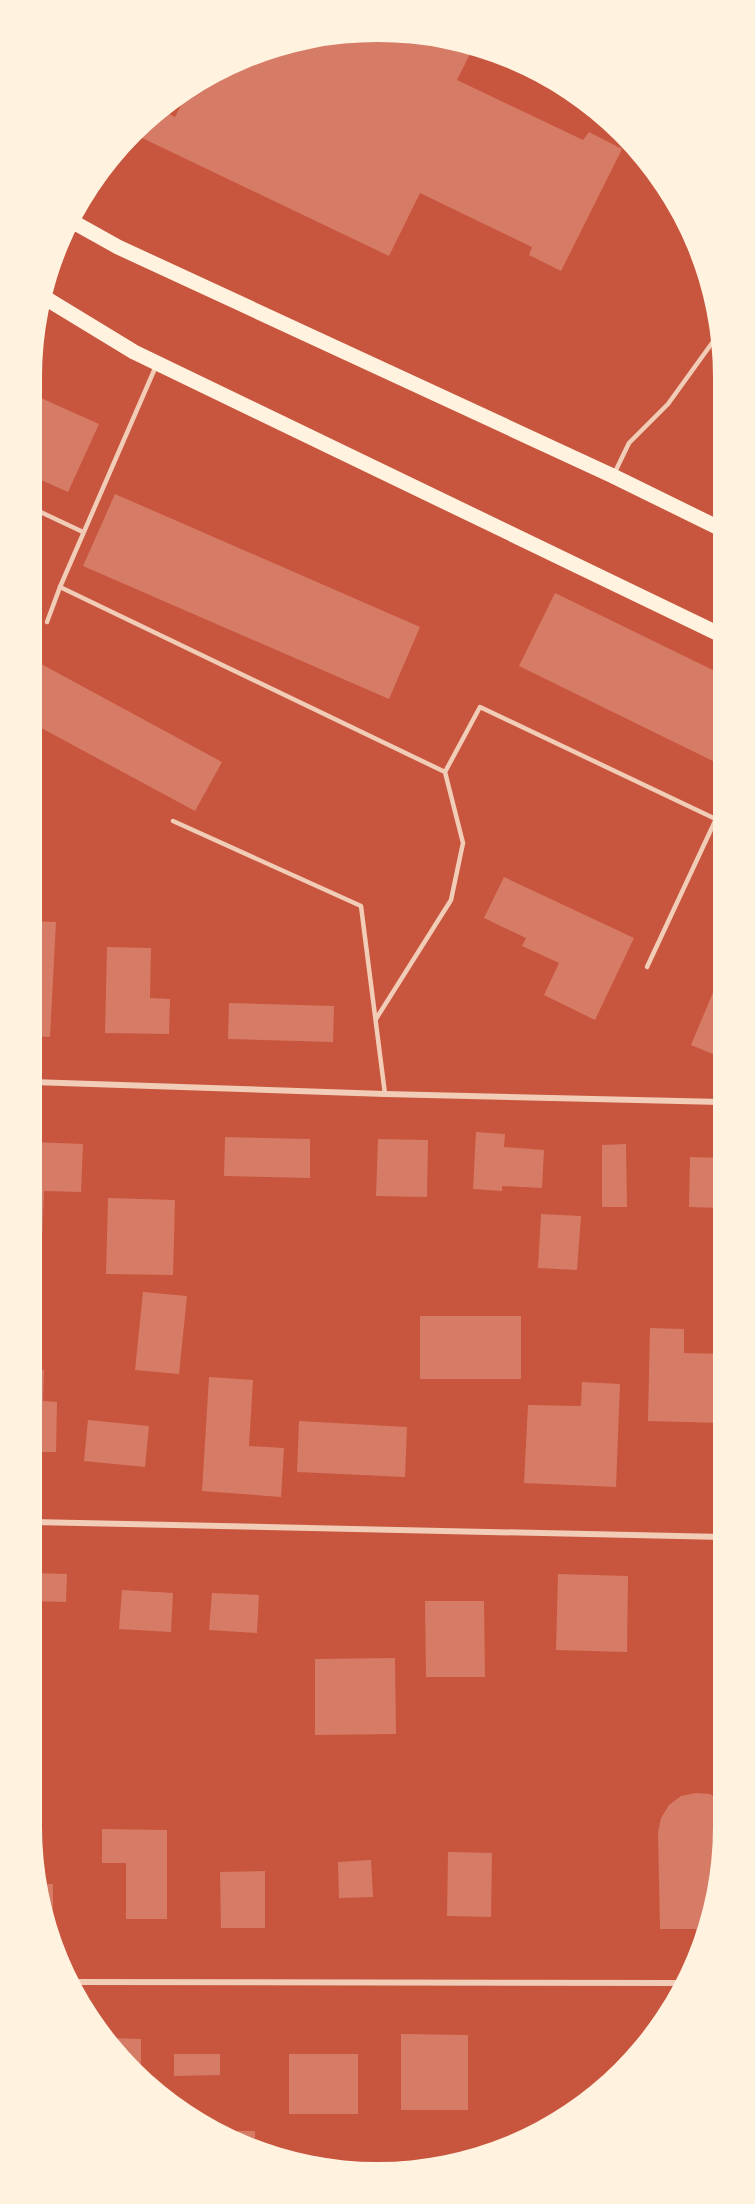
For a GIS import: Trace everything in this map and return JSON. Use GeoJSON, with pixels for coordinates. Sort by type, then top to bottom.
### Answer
{"type":"FeatureCollection","features":[{"type":"Feature","properties":{"kind":"main road"},"geometry":{"type":"LineString","coordinates":[[79,225],[118,247],[613,476],[713,525]]}},
{"type":"Feature","properties":{"kind":"main road"},"geometry":{"type":"LineString","coordinates":[[51,301],[134,352],[713,631]]}},
{"type":"Feature","properties":{"kind":"street"},"geometry":{"type":"LineString","coordinates":[[42,1082],[713,1102]]}},
{"type":"Feature","properties":{"kind":"street"},"geometry":{"type":"LineString","coordinates":[[42,1522],[713,1537]]}},
{"type":"Feature","properties":{"kind":"street"},"geometry":{"type":"LineString","coordinates":[[81,1982],[674,1983]]}},
{"type":"Feature","properties":{"kind":"lane"},"geometry":{"type":"LineString","coordinates":[[613,476],[629,443],[668,404],[711,345]]}},
{"type":"Feature","properties":{"kind":"lane"},"geometry":{"type":"LineString","coordinates":[[47,622],[157,363]]}},
{"type":"Feature","properties":{"kind":"lane"},"geometry":{"type":"LineString","coordinates":[[42,513],[84,532]]}},
{"type":"Feature","properties":{"kind":"lane"},"geometry":{"type":"LineString","coordinates":[[60,587],[445,772]]}},
{"type":"Feature","properties":{"kind":"lane"},"geometry":{"type":"LineString","coordinates":[[376,1019],[451,900],[463,843],[445,772],[480,707],[713,818]]}},
{"type":"Feature","properties":{"kind":"lane"},"geometry":{"type":"LineString","coordinates":[[174,820],[361,906],[386,1094]]}},
{"type":"Feature","properties":{"kind":"lane"},"geometry":{"type":"LineString","coordinates":[[647,967],[713,833]]}},
{"type":"Feature","properties":{"kind":"building"},"geometry":{"type":"Polygon","coordinates":[[[399,43],[443,48],[470,55],[457,80],[583,140],[589,132],[622,149],[561,271],[529,255],[532,247],[420,193],[389,256],[142,138],[169,114],[175,117],[180,106],[210,87],[249,68],[291,53],[334,45],[399,43]]]}},
{"type":"Feature","properties":{"kind":"building"},"geometry":{"type":"Polygon","coordinates":[[[42,398],[99,424],[68,492],[42,480],[42,398]]]}},
{"type":"Feature","properties":{"kind":"building"},"geometry":{"type":"Polygon","coordinates":[[[115,494],[420,627],[389,699],[83,566],[115,494]]]}},
{"type":"Feature","properties":{"kind":"building"},"geometry":{"type":"Polygon","coordinates":[[[555,593],[713,670],[713,761],[519,666],[555,593]]]}},
{"type":"Feature","properties":{"kind":"building"},"geometry":{"type":"Polygon","coordinates":[[[42,664],[222,762],[195,811],[42,728],[42,664]]]}},
{"type":"Feature","properties":{"kind":"building"},"geometry":{"type":"Polygon","coordinates":[[[504,877],[634,938],[595,1020],[544,995],[559,963],[522,946],[526,938],[484,918],[504,877]]]}},
{"type":"Feature","properties":{"kind":"building"},"geometry":{"type":"Polygon","coordinates":[[[42,921],[56,922],[50,1037],[42,1037],[42,921]]]}},
{"type":"Feature","properties":{"kind":"building"},"geometry":{"type":"Polygon","coordinates":[[[107,947],[151,948],[150,998],[170,999],[169,1034],[105,1033],[107,947]]]}},
{"type":"Feature","properties":{"kind":"building"},"geometry":{"type":"Polygon","coordinates":[[[713,992],[713,1054],[691,1045],[713,992]]]}},
{"type":"Feature","properties":{"kind":"building"},"geometry":{"type":"Polygon","coordinates":[[[229,1003],[334,1006],[333,1042],[228,1039],[229,1003]]]}},
{"type":"Feature","properties":{"kind":"building"},"geometry":{"type":"Polygon","coordinates":[[[476,1132],[505,1134],[504,1147],[544,1150],[542,1188],[502,1186],[502,1191],[473,1189],[476,1132]]]}},
{"type":"Feature","properties":{"kind":"building"},"geometry":{"type":"Polygon","coordinates":[[[225,1137],[310,1139],[310,1178],[224,1176],[225,1137]]]}},
{"type":"Feature","properties":{"kind":"building"},"geometry":{"type":"Polygon","coordinates":[[[378,1139],[428,1140],[427,1197],[376,1196],[378,1139]]]}},
{"type":"Feature","properties":{"kind":"building"},"geometry":{"type":"Polygon","coordinates":[[[42,1142],[83,1144],[81,1192],[44,1191],[42,1242],[42,1142]]]}},
{"type":"Feature","properties":{"kind":"building"},"geometry":{"type":"Polygon","coordinates":[[[626,1144],[627,1207],[602,1207],[602,1145],[626,1144]]]}},
{"type":"Feature","properties":{"kind":"building"},"geometry":{"type":"Polygon","coordinates":[[[690,1157],[713,1158],[713,1208],[689,1207],[690,1157]]]}},
{"type":"Feature","properties":{"kind":"building"},"geometry":{"type":"Polygon","coordinates":[[[108,1198],[175,1200],[173,1275],[106,1274],[108,1198]]]}},
{"type":"Feature","properties":{"kind":"building"},"geometry":{"type":"Polygon","coordinates":[[[541,1214],[581,1216],[577,1270],[538,1268],[541,1214]]]}},
{"type":"Feature","properties":{"kind":"building"},"geometry":{"type":"Polygon","coordinates":[[[143,1292],[187,1296],[179,1374],[135,1370],[143,1292]]]}},
{"type":"Feature","properties":{"kind":"building"},"geometry":{"type":"Polygon","coordinates":[[[420,1316],[521,1316],[521,1379],[420,1379],[420,1316]]]}},
{"type":"Feature","properties":{"kind":"building"},"geometry":{"type":"Polygon","coordinates":[[[650,1328],[684,1329],[684,1353],[713,1354],[713,1423],[648,1421],[650,1328]]]}},
{"type":"Feature","properties":{"kind":"building"},"geometry":{"type":"Polygon","coordinates":[[[42,1370],[44,1370],[43,1401],[57,1402],[56,1452],[42,1452],[42,1370]]]}},
{"type":"Feature","properties":{"kind":"building"},"geometry":{"type":"Polygon","coordinates":[[[209,1377],[253,1380],[249,1446],[284,1448],[281,1497],[202,1491],[209,1377]]]}},
{"type":"Feature","properties":{"kind":"building"},"geometry":{"type":"Polygon","coordinates":[[[582,1382],[620,1384],[616,1487],[524,1483],[528,1405],[581,1406],[582,1382]]]}},
{"type":"Feature","properties":{"kind":"building"},"geometry":{"type":"Polygon","coordinates":[[[88,1420],[149,1426],[145,1467],[84,1461],[88,1420]]]}},
{"type":"Feature","properties":{"kind":"building"},"geometry":{"type":"Polygon","coordinates":[[[299,1421],[407,1427],[405,1477],[297,1472],[299,1421]]]}},
{"type":"Feature","properties":{"kind":"building"},"geometry":{"type":"Polygon","coordinates":[[[42,1573],[67,1574],[66,1602],[42,1601],[42,1573]]]}},
{"type":"Feature","properties":{"kind":"building"},"geometry":{"type":"Polygon","coordinates":[[[558,1574],[628,1576],[627,1652],[556,1650],[558,1574]]]}},
{"type":"Feature","properties":{"kind":"building"},"geometry":{"type":"Polygon","coordinates":[[[122,1590],[173,1593],[171,1632],[119,1629],[122,1590]]]}},
{"type":"Feature","properties":{"kind":"building"},"geometry":{"type":"Polygon","coordinates":[[[212,1593],[259,1595],[257,1633],[209,1630],[212,1593]]]}},
{"type":"Feature","properties":{"kind":"building"},"geometry":{"type":"Polygon","coordinates":[[[425,1601],[484,1601],[485,1677],[426,1677],[425,1601]]]}},
{"type":"Feature","properties":{"kind":"building"},"geometry":{"type":"Polygon","coordinates":[[[395,1658],[396,1734],[315,1735],[315,1659],[395,1658]]]}},
{"type":"Feature","properties":{"kind":"building"},"geometry":{"type":"Polygon","coordinates":[[[696,1793],[713,1796],[710,1870],[707,1892],[696,1931],[696,1929],[660,1929],[658,1832],[661,1818],[669,1805],[681,1796],[696,1793]]]}},
{"type":"Feature","properties":{"kind":"building"},"geometry":{"type":"Polygon","coordinates":[[[102,1829],[167,1830],[167,1919],[126,1919],[126,1863],[102,1863],[102,1829]]]}},
{"type":"Feature","properties":{"kind":"building"},"geometry":{"type":"Polygon","coordinates":[[[448,1852],[492,1853],[491,1917],[447,1916],[448,1852]]]}},
{"type":"Feature","properties":{"kind":"building"},"geometry":{"type":"Polygon","coordinates":[[[371,1860],[373,1897],[339,1898],[338,1862],[371,1860]]]}},
{"type":"Feature","properties":{"kind":"building"},"geometry":{"type":"Polygon","coordinates":[[[265,1871],[265,1928],[221,1928],[220,1872],[265,1871]]]}},
{"type":"Feature","properties":{"kind":"building"},"geometry":{"type":"Polygon","coordinates":[[[47,1884],[53,1884],[53,1913],[47,1884]]]}},
{"type":"Feature","properties":{"kind":"building"},"geometry":{"type":"Polygon","coordinates":[[[401,2034],[468,2035],[468,2110],[401,2110],[401,2034]]]}},
{"type":"Feature","properties":{"kind":"building"},"geometry":{"type":"Polygon","coordinates":[[[117,2038],[141,2039],[141,2065],[117,2038]]]}},
{"type":"Feature","properties":{"kind":"building"},"geometry":{"type":"Polygon","coordinates":[[[174,2054],[220,2054],[220,2075],[174,2076],[174,2054]]]}},
{"type":"Feature","properties":{"kind":"building"},"geometry":{"type":"Polygon","coordinates":[[[289,2054],[358,2054],[358,2114],[289,2114],[289,2054]]]}},
{"type":"Feature","properties":{"kind":"building"},"geometry":{"type":"Polygon","coordinates":[[[238,2131],[255,2131],[255,2138],[238,2131]]]}}]}
